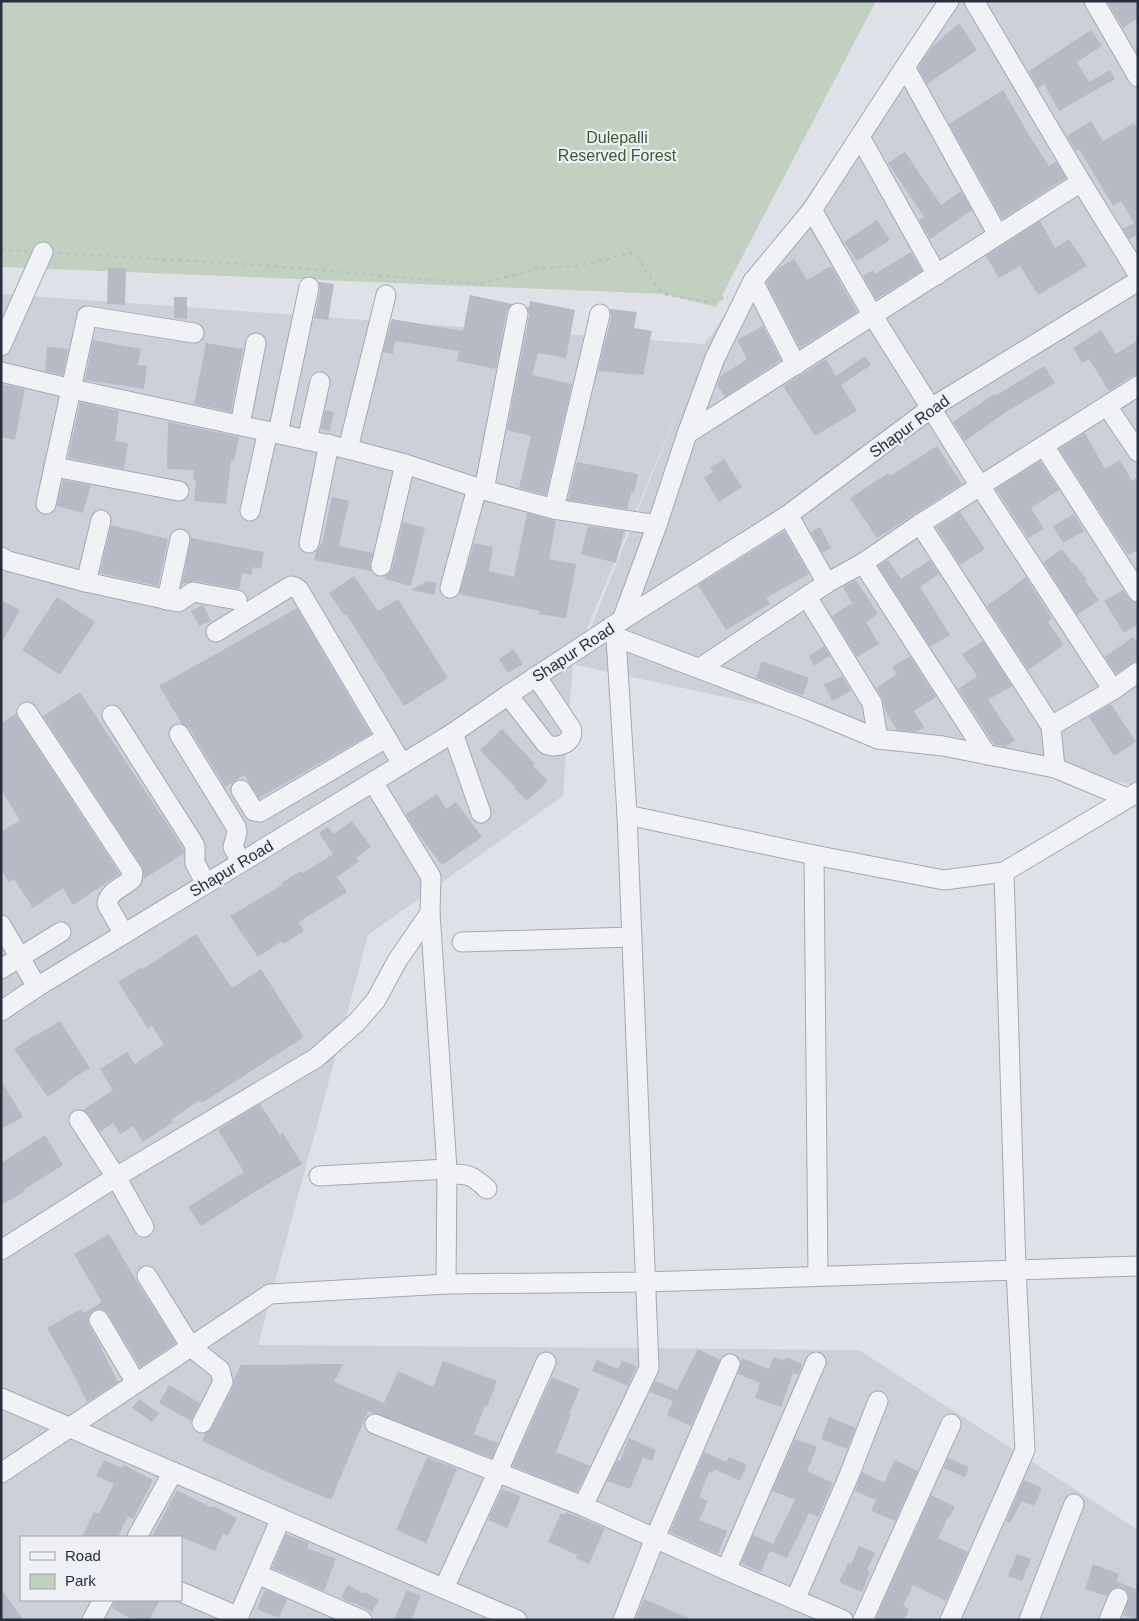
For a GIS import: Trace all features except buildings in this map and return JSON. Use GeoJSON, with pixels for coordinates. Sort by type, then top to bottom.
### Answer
{"type":"FeatureCollection","features":[{"type":"Feature","properties":{"kind":"street"},"geometry":{"type":"LineString","coordinates":[[583,1506],[649,1368],[626,943],[627,815],[617,627],[657,525],[687,434],[715,358],[753,281],[812,210],[950,1]]}},
{"type":"Feature","properties":{"kind":"street"},"geometry":{"type":"LineString","coordinates":[[974,1],[1138,274]]}},
{"type":"Feature","properties":{"kind":"street"},"geometry":{"type":"LineString","coordinates":[[1094,1],[1138,77]]}},
{"type":"Feature","properties":{"kind":"street"},"geometry":{"type":"LineString","coordinates":[[905,67],[998,235]]}},
{"type":"Feature","properties":{"kind":"street"},"geometry":{"type":"LineString","coordinates":[[860,137],[936,275]]}},
{"type":"Feature","properties":{"kind":"street"},"geometry":{"type":"LineString","coordinates":[[687,434],[1081,182]]}},
{"type":"Feature","properties":{"kind":"street"},"geometry":{"type":"LineString","coordinates":[[812,210],[873,316],[1112,690]]}},
{"type":"Feature","properties":{"kind":"street"},"geometry":{"type":"LineString","coordinates":[[1,346],[43,252]]}},
{"type":"Feature","properties":{"kind":"street"},"geometry":{"type":"LineString","coordinates":[[753,281],[796,365]]}},
{"type":"Feature","properties":{"kind":"street","name":"Shapur Road"},"geometry":{"type":"LineString","coordinates":[[1,1011],[37,987],[453,733],[536,676],[617,627],[788,515],[931,408],[1138,281]]}},
{"type":"Feature","properties":{"kind":"street"},"geometry":{"type":"LineString","coordinates":[[250,511],[273,432],[309,287]]}},
{"type":"Feature","properties":{"kind":"street"},"geometry":{"type":"LineString","coordinates":[[348,449],[386,295]]}},
{"type":"Feature","properties":{"kind":"street"},"geometry":{"type":"LineString","coordinates":[[450,588],[480,489],[518,313]]}},
{"type":"Feature","properties":{"kind":"street"},"geometry":{"type":"LineString","coordinates":[[554,509],[600,314]]}},
{"type":"Feature","properties":{"kind":"street"},"geometry":{"type":"LineString","coordinates":[[46,504],[87,316],[194,333]]}},
{"type":"Feature","properties":{"kind":"street"},"geometry":{"type":"LineString","coordinates":[[240,425],[256,343]]}},
{"type":"Feature","properties":{"kind":"street"},"geometry":{"type":"LineString","coordinates":[[1,372],[329,444],[405,464],[480,489],[554,509],[657,525]]}},
{"type":"Feature","properties":{"kind":"street"},"geometry":{"type":"LineString","coordinates":[[307,440],[320,382]]}},
{"type":"Feature","properties":{"kind":"street"},"geometry":{"type":"LineString","coordinates":[[700,668],[827,583],[863,563],[920,524],[1138,386]]}},
{"type":"Feature","properties":{"kind":"street"},"geometry":{"type":"LineString","coordinates":[[1107,406],[1138,452]]}},
{"type":"Feature","properties":{"kind":"street"},"geometry":{"type":"LineString","coordinates":[[309,542],[329,444]]}},
{"type":"Feature","properties":{"kind":"street"},"geometry":{"type":"LineString","coordinates":[[1044,446],[1138,592]]}},
{"type":"Feature","properties":{"kind":"street"},"geometry":{"type":"LineString","coordinates":[[381,566],[405,464]]}},
{"type":"Feature","properties":{"kind":"street"},"geometry":{"type":"LineString","coordinates":[[55,467],[179,491]]}},
{"type":"Feature","properties":{"kind":"street"},"geometry":{"type":"LineString","coordinates":[[788,515],[827,583]]}},
{"type":"Feature","properties":{"kind":"street"},"geometry":{"type":"LineString","coordinates":[[86,582],[101,520]]}},
{"type":"Feature","properties":{"kind":"street"},"geometry":{"type":"LineString","coordinates":[[920,524],[1051,726],[1055,768]]}},
{"type":"Feature","properties":{"kind":"street"},"geometry":{"type":"LineString","coordinates":[[173,601],[180,539]]}},
{"type":"Feature","properties":{"kind":"street"},"geometry":{"type":"LineString","coordinates":[[863,563],[987,755]]}},
{"type":"Feature","properties":{"kind":"street"},"geometry":{"type":"LineString","coordinates":[[4,565],[173,601],[193,592],[237,600]]}},
{"type":"Feature","properties":{"kind":"street"},"geometry":{"type":"LineString","coordinates":[[216,632],[291,586],[295,587],[299,590],[402,764]]}},
{"type":"Feature","properties":{"kind":"street"},"geometry":{"type":"LineString","coordinates":[[807,597],[872,703],[878,739]]}},
{"type":"Feature","properties":{"kind":"street"},"geometry":{"type":"LineString","coordinates":[[617,627],[700,668],[878,739],[943,746],[1055,768],[1132,795]]}},
{"type":"Feature","properties":{"kind":"street"},"geometry":{"type":"LineString","coordinates":[[1051,726],[1112,690],[1138,672]]}},
{"type":"Feature","properties":{"kind":"street"},"geometry":{"type":"LineString","coordinates":[[508,695],[546,744],[552,747],[560,746],[571,738],[573,733],[536,676]]}},
{"type":"Feature","properties":{"kind":"street"},"geometry":{"type":"LineString","coordinates":[[28,712],[133,873],[132,879],[107,899],[107,904],[124,934]]}},
{"type":"Feature","properties":{"kind":"street"},"geometry":{"type":"LineString","coordinates":[[112,715],[194,844],[195,863],[206,884]]}},
{"type":"Feature","properties":{"kind":"street"},"geometry":{"type":"LineString","coordinates":[[453,733],[480,814]]}},
{"type":"Feature","properties":{"kind":"street"},"geometry":{"type":"LineString","coordinates":[[179,734],[236,827],[237,832],[233,847],[241,862]]}},
{"type":"Feature","properties":{"kind":"street"},"geometry":{"type":"LineString","coordinates":[[241,790],[254,811],[260,812],[386,738]]}},
{"type":"Feature","properties":{"kind":"street"},"geometry":{"type":"LineString","coordinates":[[373,782],[431,878],[430,913],[447,1172],[446,1284]]}},
{"type":"Feature","properties":{"kind":"street"},"geometry":{"type":"LineString","coordinates":[[627,815],[814,855],[944,880],[1004,872],[1132,795]]}},
{"type":"Feature","properties":{"kind":"street"},"geometry":{"type":"LineString","coordinates":[[814,855],[818,1276]]}},
{"type":"Feature","properties":{"kind":"street"},"geometry":{"type":"LineString","coordinates":[[950,1620],[1025,1450],[1016,1269],[1004,872]]}},
{"type":"Feature","properties":{"kind":"street"},"geometry":{"type":"LineString","coordinates":[[1,1250],[116,1177],[316,1058],[357,1022],[376,1000],[397,961],[430,913]]}},
{"type":"Feature","properties":{"kind":"street"},"geometry":{"type":"LineString","coordinates":[[1,926],[37,987]]}},
{"type":"Feature","properties":{"kind":"street"},"geometry":{"type":"LineString","coordinates":[[1,969],[61,932]]}},
{"type":"Feature","properties":{"kind":"street"},"geometry":{"type":"LineString","coordinates":[[462,942],[626,943]]}},
{"type":"Feature","properties":{"kind":"street"},"geometry":{"type":"LineString","coordinates":[[79,1120],[116,1177],[144,1227]]}},
{"type":"Feature","properties":{"kind":"street"},"geometry":{"type":"LineString","coordinates":[[319,1176],[447,1172],[475,1178],[487,1188]]}},
{"type":"Feature","properties":{"kind":"street"},"geometry":{"type":"LineString","coordinates":[[1,1473],[270,1294],[446,1284],[645,1282],[1138,1266]]}},
{"type":"Feature","properties":{"kind":"street"},"geometry":{"type":"LineString","coordinates":[[147,1276],[192,1347],[220,1370],[223,1376],[223,1382],[202,1423]]}},
{"type":"Feature","properties":{"kind":"street"},"geometry":{"type":"LineString","coordinates":[[99,1320],[136,1383]]}},
{"type":"Feature","properties":{"kind":"street"},"geometry":{"type":"LineString","coordinates":[[444,1588],[546,1362]]}},
{"type":"Feature","properties":{"kind":"street"},"geometry":{"type":"LineString","coordinates":[[726,1570],[816,1362]]}},
{"type":"Feature","properties":{"kind":"street"},"geometry":{"type":"LineString","coordinates":[[623,1620],[730,1364]]}},
{"type":"Feature","properties":{"kind":"street"},"geometry":{"type":"LineString","coordinates":[[1,1398],[444,1588],[491,1615],[517,1620]]}},
{"type":"Feature","properties":{"kind":"street"},"geometry":{"type":"LineString","coordinates":[[795,1600],[848,1478],[878,1401]]}},
{"type":"Feature","properties":{"kind":"street"},"geometry":{"type":"LineString","coordinates":[[375,1424],[583,1506],[843,1620]]}},
{"type":"Feature","properties":{"kind":"street"},"geometry":{"type":"LineString","coordinates":[[863,1620],[951,1424]]}},
{"type":"Feature","properties":{"kind":"street"},"geometry":{"type":"LineString","coordinates":[[138,1536],[173,1472]]}},
{"type":"Feature","properties":{"kind":"street"},"geometry":{"type":"LineString","coordinates":[[1028,1620],[1074,1504]]}},
{"type":"Feature","properties":{"kind":"street"},"geometry":{"type":"LineString","coordinates":[[182,1592],[238,1618],[281,1518]]}},
{"type":"Feature","properties":{"kind":"street"},"geometry":{"type":"LineString","coordinates":[[257,1574],[325,1612],[362,1620]]}},
{"type":"Feature","properties":{"kind":"street"},"geometry":{"type":"LineString","coordinates":[[1110,1620],[1118,1598]]}},
{"type":"Feature","properties":{"kind":"street"},"geometry":{"type":"LineString","coordinates":[[92,1620],[102,1601]]}},
{"type":"Feature","properties":{"kind":"path"},"geometry":{"type":"LineString","coordinates":[[1,250],[260,265],[479,284],[541,268],[577,266],[630,253],[637,256],[657,288],[664,294],[708,302],[730,296]]}},
{"type":"Feature","properties":{"kind":"shaded area"},"geometry":{"type":"Polygon","coordinates":[[[943,1],[1138,1],[1138,786],[576,665],[683,398],[573,662],[563,796],[368,935],[258,1345],[859,1350],[1138,1530],[1138,1620],[1,1620],[1,294],[705,344],[943,1]]]}},
{"type":"Feature","properties":{"kind":"green space","name":"Dulepalli Reserved Forest"},"geometry":{"type":"Polygon","coordinates":[[[1,1],[876,1],[716,307],[665,294],[1,267],[1,1]]]}}]}
